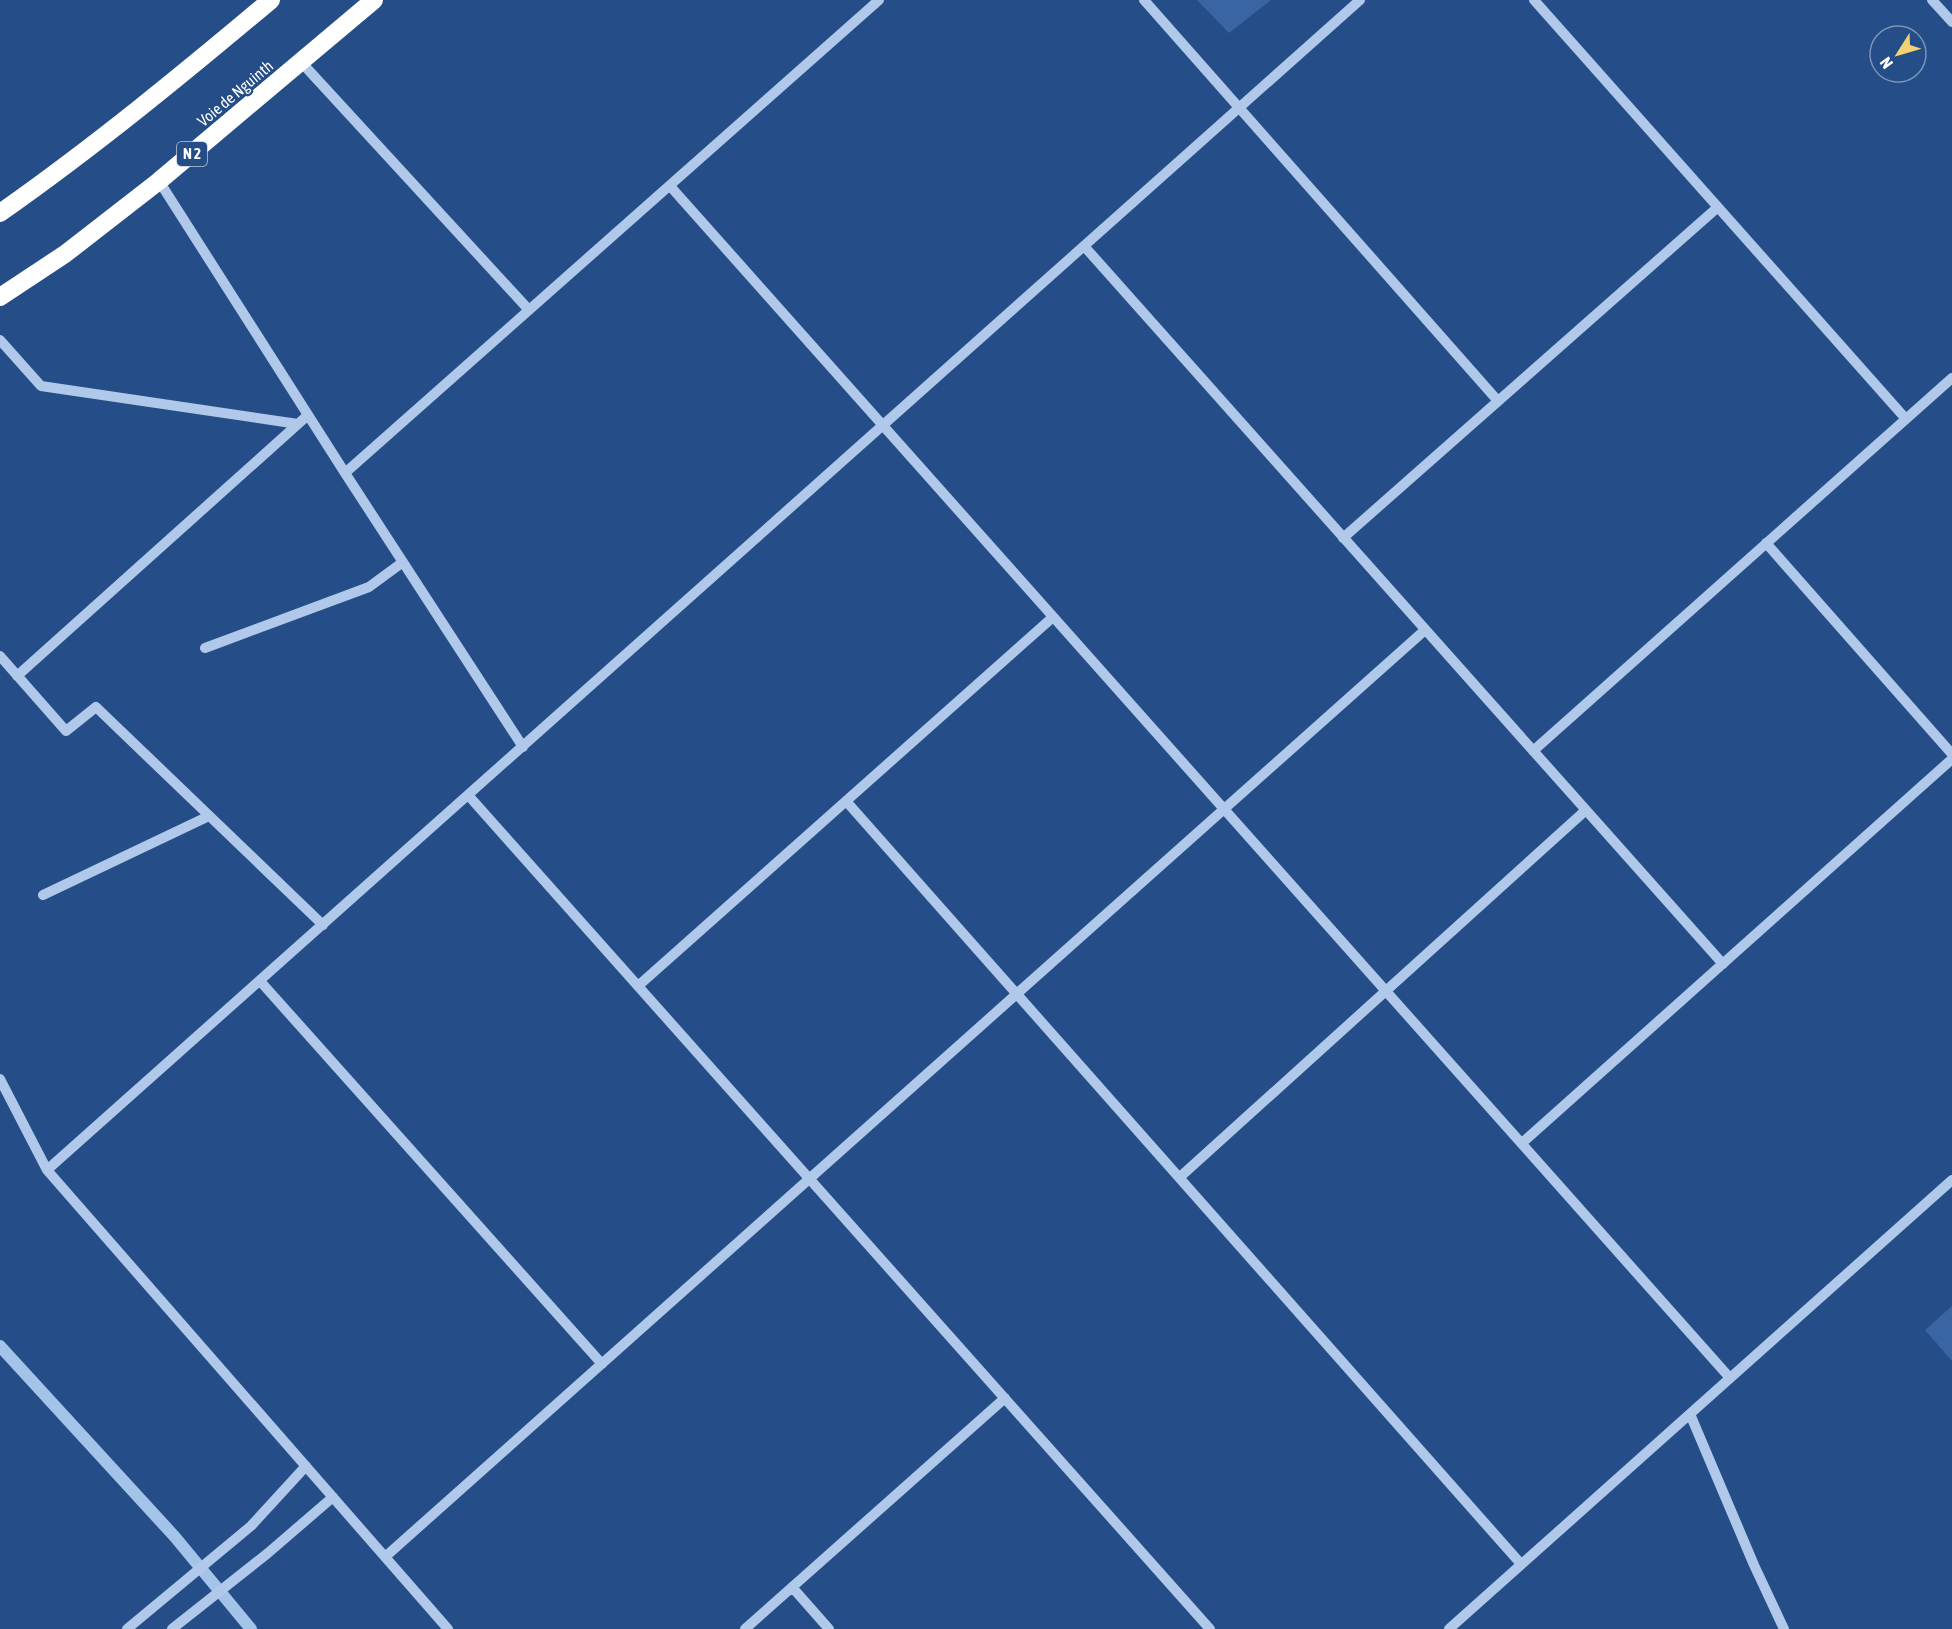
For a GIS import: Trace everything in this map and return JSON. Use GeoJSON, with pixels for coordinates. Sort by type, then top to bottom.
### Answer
{"type":"FeatureCollection","features":[{"type":"Feature","properties":{"kind":"highway"},"geometry":{"type":"LineString","coordinates":[[0,213],[68,165],[186,72],[271,0]]}},
{"type":"Feature","properties":{"kind":"highway","name":"Voie de Nguinth"},"geometry":{"type":"LineString","coordinates":[[0,297],[65,254],[159,181],[302,63],[374,0]]}},
{"type":"Feature","properties":{"kind":"street"},"geometry":{"type":"LineString","coordinates":[[345,473],[879,0]]}},
{"type":"Feature","properties":{"kind":"street"},"geometry":{"type":"LineString","coordinates":[[1144,0],[1498,401]]}},
{"type":"Feature","properties":{"kind":"street"},"geometry":{"type":"LineString","coordinates":[[47,1170],[1360,0]]}},
{"type":"Feature","properties":{"kind":"street"},"geometry":{"type":"LineString","coordinates":[[1534,0],[1906,419]]}},
{"type":"Feature","properties":{"kind":"street"},"geometry":{"type":"LineString","coordinates":[[1932,0],[1952,22]]}},
{"type":"Feature","properties":{"kind":"street"},"geometry":{"type":"LineString","coordinates":[[302,63],[529,310]]}},
{"type":"Feature","properties":{"kind":"street"},"geometry":{"type":"LineString","coordinates":[[159,181],[523,747]]}},
{"type":"Feature","properties":{"kind":"street"},"geometry":{"type":"LineString","coordinates":[[670,186],[1730,1378]]}},
{"type":"Feature","properties":{"kind":"street"},"geometry":{"type":"LineString","coordinates":[[1343,538],[1718,207]]}},
{"type":"Feature","properties":{"kind":"street"},"geometry":{"type":"LineString","coordinates":[[1084,246],[1723,964]]}},
{"type":"Feature","properties":{"kind":"street"},"geometry":{"type":"LineString","coordinates":[[0,340],[42,386],[298,424]]}},
{"type":"Feature","properties":{"kind":"street"},"geometry":{"type":"LineString","coordinates":[[1533,751],[1952,378]]}},
{"type":"Feature","properties":{"kind":"street"},"geometry":{"type":"LineString","coordinates":[[17,676],[308,415]]}},
{"type":"Feature","properties":{"kind":"street"},"geometry":{"type":"LineString","coordinates":[[1766,543],[1952,754]]}},
{"type":"Feature","properties":{"kind":"street"},"geometry":{"type":"LineString","coordinates":[[205,648],[369,587],[403,562]]}},
{"type":"Feature","properties":{"kind":"street"},"geometry":{"type":"LineString","coordinates":[[638,986],[1053,616]]}},
{"type":"Feature","properties":{"kind":"street"},"geometry":{"type":"LineString","coordinates":[[385,1557],[1425,630]]}},
{"type":"Feature","properties":{"kind":"street"},"geometry":{"type":"LineString","coordinates":[[0,656],[66,731],[96,706],[323,925]]}},
{"type":"Feature","properties":{"kind":"street"},"geometry":{"type":"LineString","coordinates":[[1522,1143],[1952,759]]}},
{"type":"Feature","properties":{"kind":"street"},"geometry":{"type":"LineString","coordinates":[[468,795],[1210,1629]]}},
{"type":"Feature","properties":{"kind":"street"},"geometry":{"type":"LineString","coordinates":[[846,801],[1521,1564]]}},
{"type":"Feature","properties":{"kind":"street"},"geometry":{"type":"LineString","coordinates":[[1180,1177],[1586,810]]}},
{"type":"Feature","properties":{"kind":"street"},"geometry":{"type":"LineString","coordinates":[[43,894],[209,816]]}},
{"type":"Feature","properties":{"kind":"street"},"geometry":{"type":"LineString","coordinates":[[260,981],[602,1364]]}},
{"type":"Feature","properties":{"kind":"street"},"geometry":{"type":"LineString","coordinates":[[0,1079],[47,1170],[448,1629]]}},
{"type":"Feature","properties":{"kind":"street"},"geometry":{"type":"LineString","coordinates":[[1449,1629],[1952,1180]]}},
{"type":"Feature","properties":{"kind":"street"},"geometry":{"type":"LineString","coordinates":[[745,1629],[1005,1398]]}},
{"type":"Feature","properties":{"kind":"street"},"geometry":{"type":"LineString","coordinates":[[1690,1414],[1784,1629]]}},
{"type":"Feature","properties":{"kind":"street"},"geometry":{"type":"LineString","coordinates":[[129,1627],[250,1526],[306,1466]]}},
{"type":"Feature","properties":{"kind":"street"},"geometry":{"type":"LineString","coordinates":[[172,1629],[268,1553],[333,1497]]}},
{"type":"Feature","properties":{"kind":"street"},"geometry":{"type":"LineString","coordinates":[[792,1587],[829,1629]]}},
{"type":"Feature","properties":{"kind":"shaded area"},"geometry":{"type":"Polygon","coordinates":[[[1197,0],[1271,0],[1229,33],[1197,0]]]}},
{"type":"Feature","properties":{"kind":"shaded area"},"geometry":{"type":"Polygon","coordinates":[[[1952,1306],[1952,1361],[1925,1330],[1952,1306]]]}},
{"type":"Feature","properties":{"kind":"waterway"},"geometry":{"type":"LineString","coordinates":[[0,1346],[175,1537],[251,1629]]}}]}
